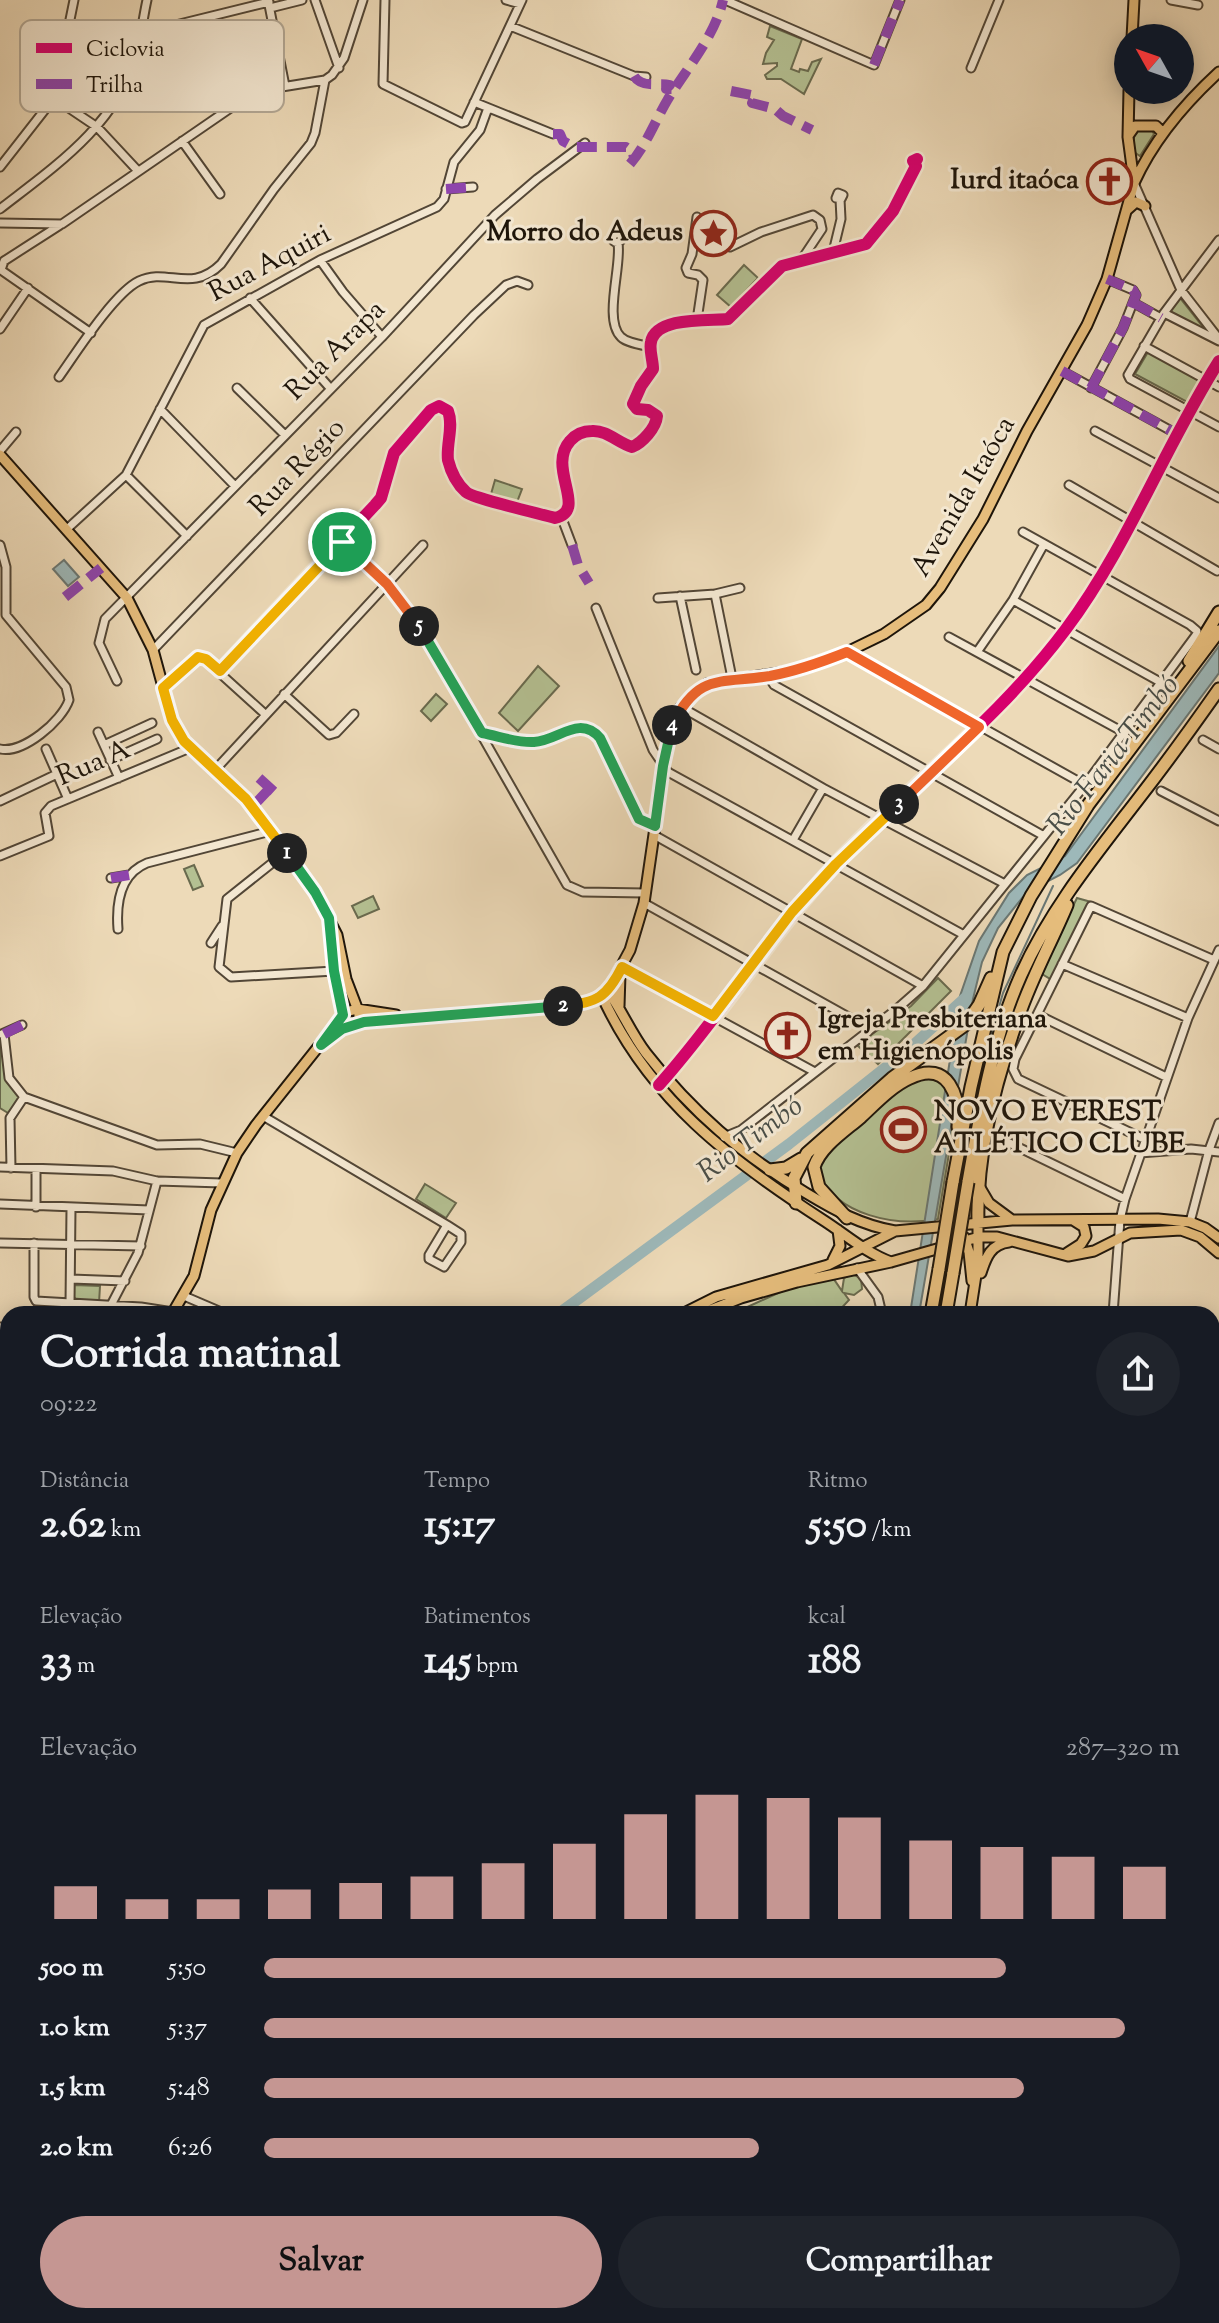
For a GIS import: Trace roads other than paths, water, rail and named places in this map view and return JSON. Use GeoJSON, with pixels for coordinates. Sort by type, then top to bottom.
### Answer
{"type":"FeatureCollection","features":[{"type":"Feature","properties":{"kind":"highway"},"geometry":{"type":"LineString","coordinates":[[1174,690],[1200,640],[1219,612]]}},
{"type":"Feature","properties":{"kind":"highway"},"geometry":{"type":"LineString","coordinates":[[764,1166],[786,1168],[892,1078],[965,1025],[979,1005],[1031,896],[1088,805],[1219,631]]}},
{"type":"Feature","properties":{"kind":"highway"},"geometry":{"type":"LineString","coordinates":[[947,1306],[973,1183],[977,1129],[992,1064],[1021,975],[1079,875],[1213,704],[1219,689]]}},
{"type":"Feature","properties":{"kind":"highway"},"geometry":{"type":"LineString","coordinates":[[932,1306],[953,1182],[1003,952]]}},
{"type":"Feature","properties":{"kind":"highway"},"geometry":{"type":"LineString","coordinates":[[847,1218],[816,1181],[814,1167],[820,1154],[899,1084],[917,1075],[937,1075],[954,1088],[960,1148]]}},
{"type":"Feature","properties":{"kind":"highway"},"geometry":{"type":"LineString","coordinates":[[796,1203],[793,1185],[807,1153]]}},
{"type":"Feature","properties":{"kind":"highway"},"geometry":{"type":"LineString","coordinates":[[973,1183],[978,1222]]}},
{"type":"Feature","properties":{"kind":"main road"},"geometry":{"type":"LineString","coordinates":[[1133,24],[1134,0]]}},
{"type":"Feature","properties":{"kind":"main road","name":"Avenida Itaóca"},"geometry":{"type":"LineString","coordinates":[[681,707],[707,684],[732,678],[768,676],[847,652],[884,634],[915,613],[940,588],[983,519],[1027,431],[1087,325],[1107,279],[1134,183],[1163,133],[1187,103],[1219,72]]}},
{"type":"Feature","properties":{"kind":"main road"},"geometry":{"type":"LineString","coordinates":[[1129,104],[1128,137],[1134,183]]}},
{"type":"Feature","properties":{"kind":"main road"},"geometry":{"type":"LineString","coordinates":[[1128,137],[1135,126],[1156,126],[1163,133]]}},
{"type":"Feature","properties":{"kind":"main road"},"geometry":{"type":"LineString","coordinates":[[1127,210],[1134,203],[1145,206]]}},
{"type":"Feature","properties":{"kind":"main road"},"geometry":{"type":"LineString","coordinates":[[0,453],[4,467],[67,529],[127,598],[153,650],[172,720],[190,748],[246,799],[315,892],[337,935],[346,979],[357,1009],[355,1024]]}},
{"type":"Feature","properties":{"kind":"main road"},"geometry":{"type":"LineString","coordinates":[[578,1005],[605,994],[621,968],[644,898],[663,766],[671,727],[681,707]]}},
{"type":"Feature","properties":{"kind":"main road"},"geometry":{"type":"LineString","coordinates":[[329,918],[334,971],[343,1015],[355,1024]]}},
{"type":"Feature","properties":{"kind":"main road"},"geometry":{"type":"LineString","coordinates":[[619,1006],[621,968]]}},
{"type":"Feature","properties":{"kind":"main road"},"geometry":{"type":"LineString","coordinates":[[605,994],[619,1006],[635,1038],[693,1122],[847,1218],[895,1231]]}},
{"type":"Feature","properties":{"kind":"main road"},"geometry":{"type":"LineString","coordinates":[[605,994],[609,1013],[633,1054],[663,1081]]}},
{"type":"Feature","properties":{"kind":"main road"},"geometry":{"type":"LineString","coordinates":[[321,1045],[355,1024],[407,1018],[578,1005],[597,1006],[609,1013]]}},
{"type":"Feature","properties":{"kind":"main road"},"geometry":{"type":"LineString","coordinates":[[178,1306],[197,1269],[211,1210],[237,1153],[343,1015],[357,1009],[407,1018]]}},
{"type":"Feature","properties":{"kind":"main road"},"geometry":{"type":"LineString","coordinates":[[728,1144],[752,1171],[796,1203],[891,1262]]}},
{"type":"Feature","properties":{"kind":"main road"},"geometry":{"type":"LineString","coordinates":[[973,1183],[989,1203],[1012,1220]]}},
{"type":"Feature","properties":{"kind":"main road"},"geometry":{"type":"LineString","coordinates":[[1063,1255],[1076,1248],[1086,1236],[1084,1227],[1070,1219]]}},
{"type":"Feature","properties":{"kind":"main road"},"geometry":{"type":"LineString","coordinates":[[698,1306],[716,1297],[828,1265],[895,1231],[922,1227],[1012,1220],[1190,1222],[1219,1238]]}},
{"type":"Feature","properties":{"kind":"main road"},"geometry":{"type":"LineString","coordinates":[[971,1306],[978,1222]]}},
{"type":"Feature","properties":{"kind":"main road"},"geometry":{"type":"LineString","coordinates":[[956,1224],[966,1241],[972,1298]]}},
{"type":"Feature","properties":{"kind":"main road"},"geometry":{"type":"LineString","coordinates":[[828,1265],[839,1252],[838,1230]]}},
{"type":"Feature","properties":{"kind":"main road"},"geometry":{"type":"LineString","coordinates":[[723,1306],[765,1291],[863,1271],[979,1237],[993,1237],[1063,1255],[1094,1251],[1120,1236],[1141,1231],[1181,1230],[1200,1237],[1219,1253]]}},
{"type":"Feature","properties":{"kind":"main road"},"geometry":{"type":"LineString","coordinates":[[972,1298],[987,1256],[997,1245],[1014,1242]]}},
{"type":"Feature","properties":{"kind":"street"},"geometry":{"type":"LineString","coordinates":[[70,20],[74,0]]}},
{"type":"Feature","properties":{"kind":"street"},"geometry":{"type":"LineString","coordinates":[[142,20],[147,0]]}},
{"type":"Feature","properties":{"kind":"street"},"geometry":{"type":"LineString","coordinates":[[198,20],[269,3],[302,0]]}},
{"type":"Feature","properties":{"kind":"street"},"geometry":{"type":"LineString","coordinates":[[315,0],[339,68]]}},
{"type":"Feature","properties":{"kind":"street"},"geometry":{"type":"LineString","coordinates":[[284,81],[285,86],[325,80],[339,68],[363,0]]}},
{"type":"Feature","properties":{"kind":"street"},"geometry":{"type":"LineString","coordinates":[[385,0],[383,84],[462,123],[521,2],[506,0]]}},
{"type":"Feature","properties":{"kind":"street"},"geometry":{"type":"LineString","coordinates":[[725,0],[874,65],[900,0]]}},
{"type":"Feature","properties":{"kind":"street"},"geometry":{"type":"LineString","coordinates":[[1171,0],[1198,5]]}},
{"type":"Feature","properties":{"kind":"street"},"geometry":{"type":"LineString","coordinates":[[971,68],[996,1]]}},
{"type":"Feature","properties":{"kind":"street"},"geometry":{"type":"LineString","coordinates":[[510,26],[634,76],[646,77]]}},
{"type":"Feature","properties":{"kind":"street"},"geometry":{"type":"LineString","coordinates":[[59,377],[91,333],[137,282],[150,278],[199,278],[213,272],[221,264],[311,143],[325,80]]}},
{"type":"Feature","properties":{"kind":"street"},"geometry":{"type":"LineString","coordinates":[[474,102],[553,134]]}},
{"type":"Feature","properties":{"kind":"street","name":"Rua Aquiri"},"geometry":{"type":"LineString","coordinates":[[67,529],[126,475],[200,330],[209,321],[320,260],[442,203],[454,162],[480,130],[488,108]]}},
{"type":"Feature","properties":{"kind":"street"},"geometry":{"type":"LineString","coordinates":[[0,167],[43,112]]}},
{"type":"Feature","properties":{"kind":"street"},"geometry":{"type":"LineString","coordinates":[[75,112],[97,127],[138,171]]}},
{"type":"Feature","properties":{"kind":"street"},"geometry":{"type":"LineString","coordinates":[[0,209],[69,155],[97,127],[106,112]]}},
{"type":"Feature","properties":{"kind":"street"},"geometry":{"type":"LineString","coordinates":[[91,333],[1,270],[4,261],[224,112]]}},
{"type":"Feature","properties":{"kind":"street"},"geometry":{"type":"LineString","coordinates":[[182,141],[220,194]]}},
{"type":"Feature","properties":{"kind":"street","name":"Rua Arapa"},"geometry":{"type":"LineString","coordinates":[[117,681],[100,646],[103,622],[382,337],[495,215],[585,143]]}},
{"type":"Feature","properties":{"kind":"street"},"geometry":{"type":"LineString","coordinates":[[220,671],[381,498],[390,462],[400,444],[431,410],[439,406],[446,409],[451,417],[447,446],[449,465],[467,494],[555,518],[561,516],[570,503],[561,463],[562,452],[569,442],[579,434],[592,431],[608,434],[632,447],[655,424],[657,416],[653,412],[637,409],[633,404],[653,369],[652,337],[675,323],[728,319],[776,269],[802,259],[862,246],[893,211],[916,166]]}},
{"type":"Feature","properties":{"kind":"street"},"geometry":{"type":"LineString","coordinates":[[1134,183],[1181,290],[1219,340]]}},
{"type":"Feature","properties":{"kind":"street"},"geometry":{"type":"LineString","coordinates":[[446,189],[473,187]]}},
{"type":"Feature","properties":{"kind":"street"},"geometry":{"type":"LineString","coordinates":[[833,252],[841,219],[840,199]]}},
{"type":"Feature","properties":{"kind":"street"},"geometry":{"type":"LineString","coordinates":[[730,247],[761,232],[813,215],[820,220],[822,229],[802,259]]}},
{"type":"Feature","properties":{"kind":"street"},"geometry":{"type":"LineString","coordinates":[[697,217],[692,254],[686,268],[688,273],[698,275],[703,280],[697,320]]}},
{"type":"Feature","properties":{"kind":"street"},"geometry":{"type":"LineString","coordinates":[[0,223],[62,224]]}},
{"type":"Feature","properties":{"kind":"street"},"geometry":{"type":"LineString","coordinates":[[1219,240],[1162,316],[1128,378],[1219,427]]}},
{"type":"Feature","properties":{"kind":"street"},"geometry":{"type":"LineString","coordinates":[[618,243],[613,304],[618,333],[622,338],[651,347]]}},
{"type":"Feature","properties":{"kind":"street"},"geometry":{"type":"LineString","coordinates":[[320,260],[382,337]]}},
{"type":"Feature","properties":{"kind":"street"},"geometry":{"type":"LineString","coordinates":[[1091,388],[1134,303],[1135,291],[1107,279]]}},
{"type":"Feature","properties":{"kind":"street","name":"Rua Régio"},"geometry":{"type":"LineString","coordinates":[[153,650],[474,315],[506,285],[517,281],[528,285]]}},
{"type":"Feature","properties":{"kind":"street"},"geometry":{"type":"LineString","coordinates":[[0,329],[28,288]]}},
{"type":"Feature","properties":{"kind":"street"},"geometry":{"type":"LineString","coordinates":[[250,298],[330,388]]}},
{"type":"Feature","properties":{"kind":"street"},"geometry":{"type":"LineString","coordinates":[[1134,303],[1219,340]]}},
{"type":"Feature","properties":{"kind":"street"},"geometry":{"type":"LineString","coordinates":[[1144,346],[1219,387]]}},
{"type":"Feature","properties":{"kind":"street"},"geometry":{"type":"LineString","coordinates":[[663,1081],[792,912],[836,864],[979,727],[1025,679],[1066,629],[1133,522],[1177,434],[1219,361]]}},
{"type":"Feature","properties":{"kind":"street"},"geometry":{"type":"LineString","coordinates":[[1062,371],[1177,434]]}},
{"type":"Feature","properties":{"kind":"street"},"geometry":{"type":"LineString","coordinates":[[237,388],[285,435]]}},
{"type":"Feature","properties":{"kind":"street"},"geometry":{"type":"LineString","coordinates":[[160,409],[235,486]]}},
{"type":"Feature","properties":{"kind":"street"},"geometry":{"type":"LineString","coordinates":[[1095,431],[1219,498]]}},
{"type":"Feature","properties":{"kind":"street"},"geometry":{"type":"LineString","coordinates":[[0,453],[16,432]]}},
{"type":"Feature","properties":{"kind":"street"},"geometry":{"type":"LineString","coordinates":[[126,475],[187,536]]}},
{"type":"Feature","properties":{"kind":"street"},"geometry":{"type":"LineString","coordinates":[[1069,485],[1217,571]]}},
{"type":"Feature","properties":{"kind":"street"},"geometry":{"type":"LineString","coordinates":[[561,516],[572,545]]}},
{"type":"Feature","properties":{"kind":"street"},"geometry":{"type":"LineString","coordinates":[[728,1144],[741,1130],[923,986],[1085,785],[1196,635],[1197,631],[1190,625],[1023,532]]}},
{"type":"Feature","properties":{"kind":"street"},"geometry":{"type":"LineString","coordinates":[[342,542],[387,584],[417,622],[567,885],[583,892],[644,898],[752,965],[870,1029]]}},
{"type":"Feature","properties":{"kind":"street"},"geometry":{"type":"LineString","coordinates":[[977,652],[1013,600],[1044,544]]}},
{"type":"Feature","properties":{"kind":"street"},"geometry":{"type":"LineString","coordinates":[[0,545],[6,567],[4,609],[10,621],[66,687],[69,700],[65,710],[29,742],[15,749],[0,749]]}},
{"type":"Feature","properties":{"kind":"street"},"geometry":{"type":"LineString","coordinates":[[215,770],[423,545]]}},
{"type":"Feature","properties":{"kind":"street"},"geometry":{"type":"LineString","coordinates":[[658,598],[715,594],[740,588]]}},
{"type":"Feature","properties":{"kind":"street"},"geometry":{"type":"LineString","coordinates":[[715,594],[732,678]]}},
{"type":"Feature","properties":{"kind":"street"},"geometry":{"type":"LineString","coordinates":[[680,596],[696,670]]}},
{"type":"Feature","properties":{"kind":"street"},"geometry":{"type":"LineString","coordinates":[[1013,600],[1162,683]]}},
{"type":"Feature","properties":{"kind":"street"},"geometry":{"type":"LineString","coordinates":[[596,608],[653,750],[672,775],[964,935]]}},
{"type":"Feature","properties":{"kind":"street"},"geometry":{"type":"LineString","coordinates":[[0,615],[10,621]]}},
{"type":"Feature","properties":{"kind":"street"},"geometry":{"type":"LineString","coordinates":[[949,637],[1125,733]]}},
{"type":"Feature","properties":{"kind":"street"},"geometry":{"type":"LineString","coordinates":[[847,652],[1085,785]]}},
{"type":"Feature","properties":{"kind":"street"},"geometry":{"type":"LineString","coordinates":[[163,688],[198,657],[206,659],[265,714]]}},
{"type":"Feature","properties":{"kind":"street"},"geometry":{"type":"LineString","coordinates":[[768,676],[774,685],[1044,836]]}},
{"type":"Feature","properties":{"kind":"street"},"geometry":{"type":"LineString","coordinates":[[284,694],[329,735],[336,733],[354,714]]}},
{"type":"Feature","properties":{"kind":"street"},"geometry":{"type":"LineString","coordinates":[[681,707],[823,788],[1005,884]]}},
{"type":"Feature","properties":{"kind":"street"},"geometry":{"type":"LineString","coordinates":[[104,745],[152,723]]}},
{"type":"Feature","properties":{"kind":"street"},"geometry":{"type":"LineString","coordinates":[[482,733],[538,742],[576,727],[591,730],[600,738],[639,819],[654,831],[923,986]]}},
{"type":"Feature","properties":{"kind":"street"},"geometry":{"type":"LineString","coordinates":[[98,732],[119,778]]}},
{"type":"Feature","properties":{"kind":"street"},"geometry":{"type":"LineString","coordinates":[[110,760],[157,739]]}},
{"type":"Feature","properties":{"kind":"street"},"geometry":{"type":"LineString","coordinates":[[1203,740],[1219,749]]}},
{"type":"Feature","properties":{"kind":"street","name":"Rua A"},"geometry":{"type":"LineString","coordinates":[[0,856],[49,836],[45,813],[51,806],[190,748]]}},
{"type":"Feature","properties":{"kind":"street"},"geometry":{"type":"LineString","coordinates":[[46,749],[68,799]]}},
{"type":"Feature","properties":{"kind":"street"},"geometry":{"type":"LineString","coordinates":[[0,801],[57,774]]}},
{"type":"Feature","properties":{"kind":"street"},"geometry":{"type":"LineString","coordinates":[[793,840],[823,788]]}},
{"type":"Feature","properties":{"kind":"street"},"geometry":{"type":"LineString","coordinates":[[1161,791],[1219,821]]}},
{"type":"Feature","properties":{"kind":"street"},"geometry":{"type":"LineString","coordinates":[[111,878],[129,875],[147,863],[271,831]]}},
{"type":"Feature","properties":{"kind":"street"},"geometry":{"type":"LineString","coordinates":[[286,852],[231,894],[226,903],[219,967],[228,977],[334,971]]}},
{"type":"Feature","properties":{"kind":"street"},"geometry":{"type":"LineString","coordinates":[[118,929],[119,896],[129,875]]}},
{"type":"Feature","properties":{"kind":"street"},"geometry":{"type":"LineString","coordinates":[[1144,1139],[1018,1079],[1014,1074],[1015,1059],[1091,906],[1214,960]]}},
{"type":"Feature","properties":{"kind":"street"},"geometry":{"type":"LineString","coordinates":[[211,943],[223,924]]}},
{"type":"Feature","properties":{"kind":"street"},"geometry":{"type":"LineString","coordinates":[[1114,1306],[1120,1220],[1125,1199],[1188,1018],[1219,950]]}},
{"type":"Feature","properties":{"kind":"street"},"geometry":{"type":"LineString","coordinates":[[1062,964],[1188,1018]]}},
{"type":"Feature","properties":{"kind":"street"},"geometry":{"type":"LineString","coordinates":[[621,968],[815,1072]]}},
{"type":"Feature","properties":{"kind":"street"},"geometry":{"type":"LineString","coordinates":[[1038,1015],[1166,1077]]}},
{"type":"Feature","properties":{"kind":"street"},"geometry":{"type":"LineString","coordinates":[[22,1025],[2,1034],[7,1043],[9,1078],[24,1097],[157,1145],[200,1144],[237,1153]]}},
{"type":"Feature","properties":{"kind":"street"},"geometry":{"type":"LineString","coordinates":[[11,1168],[10,1118],[24,1097]]}},
{"type":"Feature","properties":{"kind":"street"},"geometry":{"type":"LineString","coordinates":[[0,1110],[10,1118]]}},
{"type":"Feature","properties":{"kind":"street"},"geometry":{"type":"LineString","coordinates":[[263,1116],[447,1225],[462,1237],[444,1267],[429,1259],[429,1255],[447,1225]]}},
{"type":"Feature","properties":{"kind":"street"},"geometry":{"type":"LineString","coordinates":[[1190,1222],[1219,1123]]}},
{"type":"Feature","properties":{"kind":"street"},"geometry":{"type":"LineString","coordinates":[[728,1144],[741,1130]]}},
{"type":"Feature","properties":{"kind":"street"},"geometry":{"type":"LineString","coordinates":[[999,1138],[1125,1199]]}},
{"type":"Feature","properties":{"kind":"street"},"geometry":{"type":"LineString","coordinates":[[1140,1153],[1219,1152]]}},
{"type":"Feature","properties":{"kind":"street"},"geometry":{"type":"LineString","coordinates":[[0,1167],[113,1171],[157,1181],[222,1183]]}},
{"type":"Feature","properties":{"kind":"street"},"geometry":{"type":"LineString","coordinates":[[36,1169],[36,1207]]}},
{"type":"Feature","properties":{"kind":"street"},"geometry":{"type":"LineString","coordinates":[[111,1306],[141,1246],[157,1181]]}},
{"type":"Feature","properties":{"kind":"street"},"geometry":{"type":"LineString","coordinates":[[0,1204],[149,1210]]}},
{"type":"Feature","properties":{"kind":"street"},"geometry":{"type":"LineString","coordinates":[[70,1304],[71,1208]]}},
{"type":"Feature","properties":{"kind":"street"},"geometry":{"type":"LineString","coordinates":[[0,1243],[141,1246]]}},
{"type":"Feature","properties":{"kind":"street"},"geometry":{"type":"LineString","coordinates":[[34,1243],[36,1301],[97,1306]]}},
{"type":"Feature","properties":{"kind":"street"},"geometry":{"type":"LineString","coordinates":[[863,1271],[880,1306]]}},
{"type":"Feature","properties":{"kind":"street"},"geometry":{"type":"LineString","coordinates":[[71,1279],[125,1281]]}},
{"type":"Feature","properties":{"kind":"water"},"geometry":{"type":"Polygon","coordinates":[[[64,560],[79,577],[68,586],[53,569],[64,560]]]}},
{"type":"Feature","properties":{"kind":"water"},"geometry":{"type":"Polygon","coordinates":[[[1219,646],[1219,673],[1077,863],[1027,892],[998,928],[982,962],[920,1306],[911,1306],[960,996],[979,941],[1009,893],[1027,875],[1065,856],[1219,646]]]}},
{"type":"Feature","properties":{"kind":"waterway"},"geometry":{"type":"LineString","coordinates":[[980,1073],[1003,993],[1053,886]]}},
{"type":"Feature","properties":{"kind":"waterway","name":"Rio Timbó"},"geometry":{"type":"LineString","coordinates":[[569,1306],[789,1144],[910,1048],[966,997]]}},
{"type":"Feature","properties":{"kind":"place","name":"Iurd itaóca"},"geometry":{"type":"Point","coordinates":[1110,181]}},
{"type":"Feature","properties":{"kind":"place","name":"Morro do Adeus"},"geometry":{"type":"Point","coordinates":[714,233]}},
{"type":"Feature","properties":{"kind":"place","name":"Igreja Presbiteriana em Higienópolis"},"geometry":{"type":"Point","coordinates":[787,1036]}},
{"type":"Feature","properties":{"kind":"place","name":"NOVO EVEREST ATLÉTICO CLUBE"},"geometry":{"type":"Point","coordinates":[903,1129]}},
{"type":"Feature","properties":{"kind":"water label","name":"Rio Faria-Timbó"},"geometry":{"type":"Point","coordinates":[1114,756]}}]}
